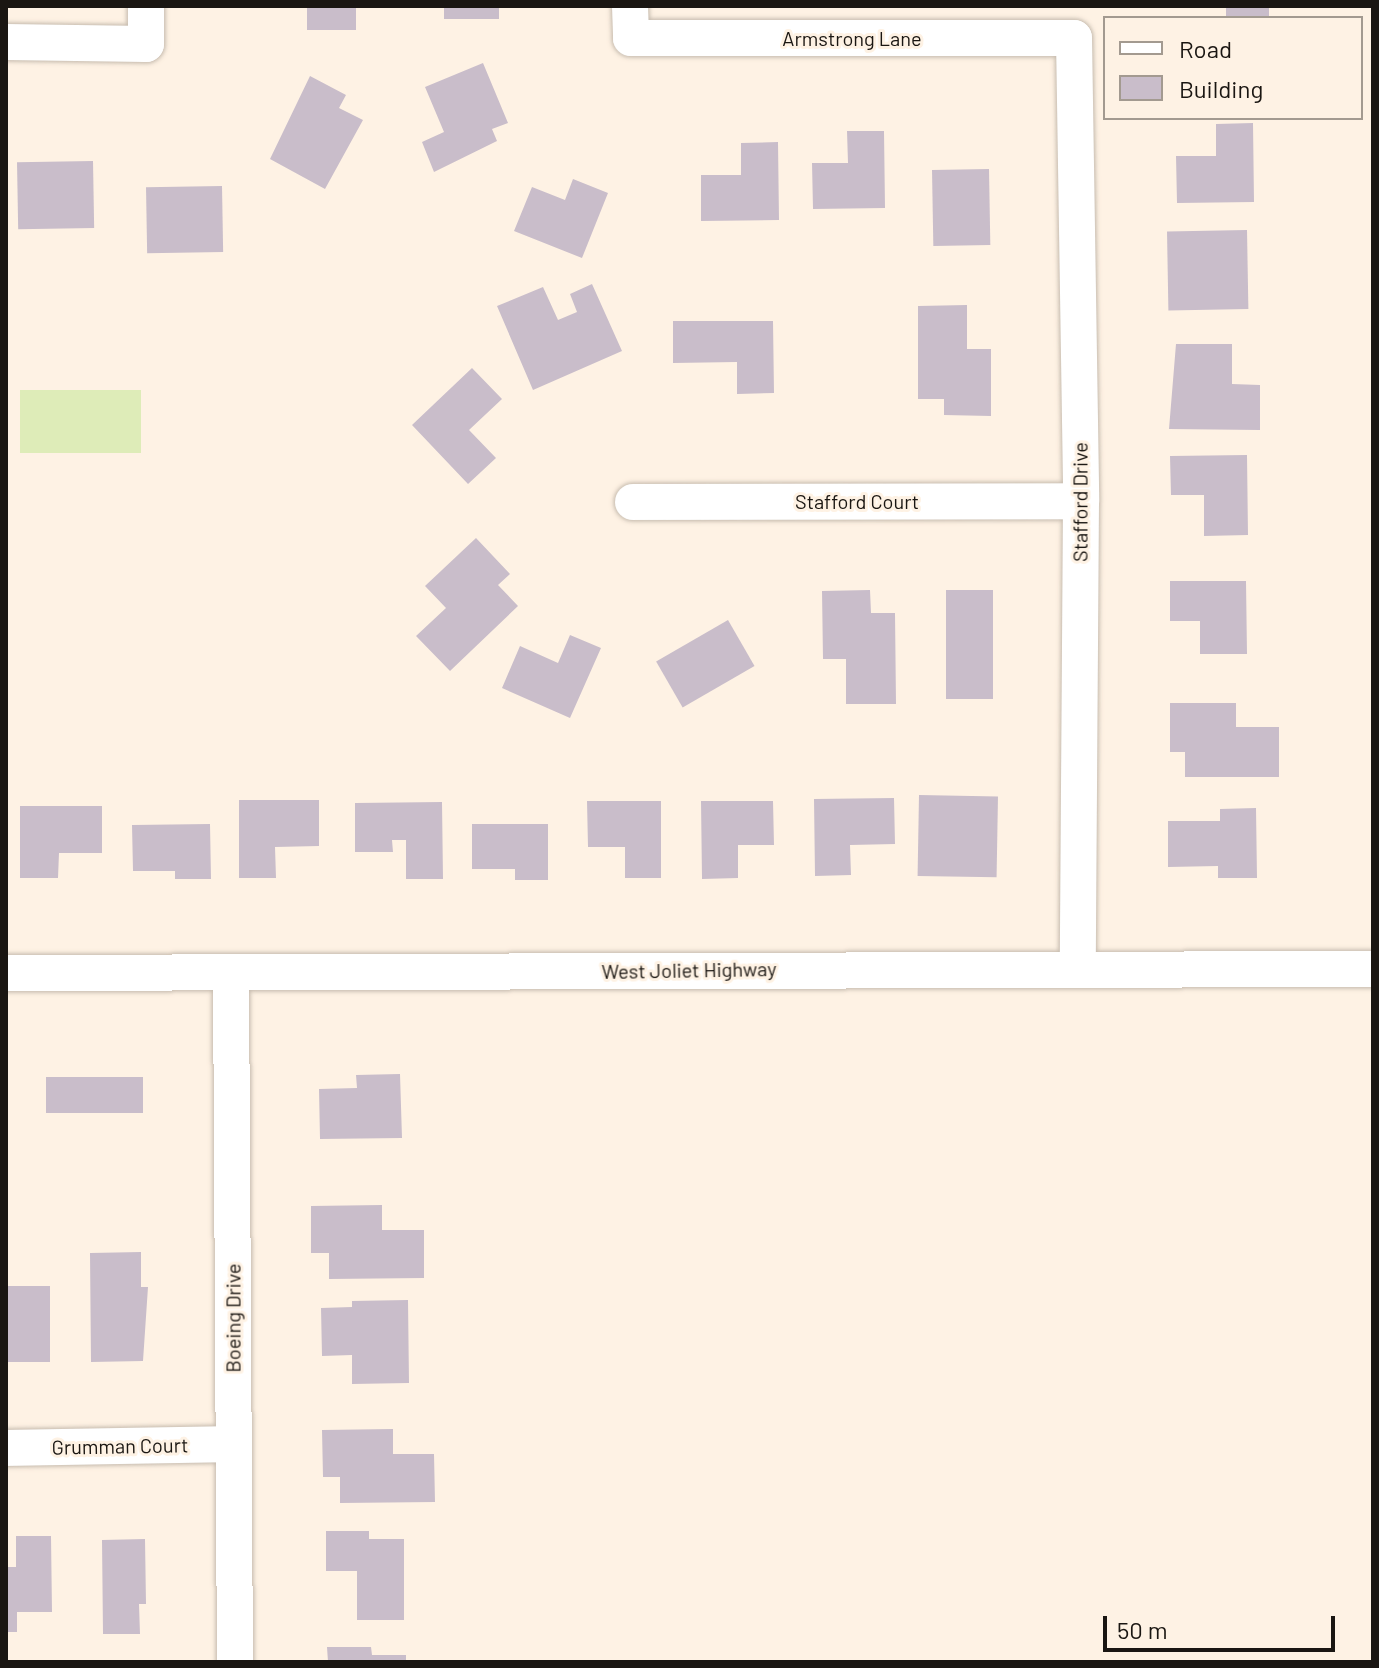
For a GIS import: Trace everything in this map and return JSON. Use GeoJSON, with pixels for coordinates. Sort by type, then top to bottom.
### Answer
{"type":"FeatureCollection","features":[{"type":"Feature","properties":{"kind":"street"},"geometry":{"type":"LineString","coordinates":[[6,42],[146,44],[146,6]]}},
{"type":"Feature","properties":{"kind":"street","name":"Armstrong Lane"},"geometry":{"type":"LineString","coordinates":[[631,22],[1074,38]]}},
{"type":"Feature","properties":{"kind":"street","name":"Stafford Drive"},"geometry":{"type":"LineString","coordinates":[[1074,38],[1081,501],[1078,967]]}},
{"type":"Feature","properties":{"kind":"street","name":"Stafford Court"},"geometry":{"type":"LineString","coordinates":[[633,502],[1081,501]]}},
{"type":"Feature","properties":{"kind":"street","name":"West Joliet Highway"},"geometry":{"type":"LineString","coordinates":[[6,973],[231,975],[1078,967],[1373,969]]}},
{"type":"Feature","properties":{"kind":"street","name":"Boeing Drive"},"geometry":{"type":"LineString","coordinates":[[231,975],[235,1662]]}},
{"type":"Feature","properties":{"kind":"street","name":"Grumman Court"},"geometry":{"type":"LineString","coordinates":[[6,1448],[234,1444]]}},
{"type":"Feature","properties":{"kind":"green space"},"geometry":{"type":"Polygon","coordinates":[[[20,390],[141,390],[141,453],[20,453],[20,390]]]}},
{"type":"Feature","properties":{"kind":"building"},"geometry":{"type":"Polygon","coordinates":[[[307,6],[356,6],[356,30],[307,30],[307,6]]]}},
{"type":"Feature","properties":{"kind":"building"},"geometry":{"type":"Polygon","coordinates":[[[444,6],[499,6],[499,19],[444,19],[444,6]]]}},
{"type":"Feature","properties":{"kind":"building"},"geometry":{"type":"Polygon","coordinates":[[[1226,6],[1269,6],[1269,16],[1226,16],[1226,6]]]}},
{"type":"Feature","properties":{"kind":"building"},"geometry":{"type":"Polygon","coordinates":[[[483,63],[508,123],[492,129],[497,141],[434,172],[422,142],[444,132],[425,87],[483,63]]]}},
{"type":"Feature","properties":{"kind":"building"},"geometry":{"type":"Polygon","coordinates":[[[310,76],[346,95],[339,108],[363,120],[325,189],[270,159],[310,76]]]}},
{"type":"Feature","properties":{"kind":"building"},"geometry":{"type":"Polygon","coordinates":[[[1253,123],[1254,202],[1177,203],[1176,156],[1216,156],[1216,124],[1253,123]]]}},
{"type":"Feature","properties":{"kind":"building"},"geometry":{"type":"Polygon","coordinates":[[[847,131],[884,131],[885,208],[813,209],[812,163],[848,163],[847,131]]]}},
{"type":"Feature","properties":{"kind":"building"},"geometry":{"type":"Polygon","coordinates":[[[778,142],[779,220],[701,221],[701,175],[741,175],[741,143],[778,142]]]}},
{"type":"Feature","properties":{"kind":"building"},"geometry":{"type":"Polygon","coordinates":[[[93,161],[94,228],[18,229],[17,162],[93,161]]]}},
{"type":"Feature","properties":{"kind":"building"},"geometry":{"type":"Polygon","coordinates":[[[989,169],[990,245],[933,246],[932,170],[989,169]]]}},
{"type":"Feature","properties":{"kind":"building"},"geometry":{"type":"Polygon","coordinates":[[[573,179],[608,193],[582,258],[514,231],[532,187],[565,200],[573,179]]]}},
{"type":"Feature","properties":{"kind":"building"},"geometry":{"type":"Polygon","coordinates":[[[222,186],[223,252],[147,253],[146,187],[222,186]]]}},
{"type":"Feature","properties":{"kind":"building"},"geometry":{"type":"Polygon","coordinates":[[[1247,230],[1248,309],[1168,310],[1167,231],[1247,230]]]}},
{"type":"Feature","properties":{"kind":"building"},"geometry":{"type":"Polygon","coordinates":[[[592,284],[622,351],[533,390],[497,306],[543,287],[558,320],[577,312],[570,294],[592,284]]]}},
{"type":"Feature","properties":{"kind":"building"},"geometry":{"type":"Polygon","coordinates":[[[967,305],[967,349],[991,349],[991,416],[944,415],[944,399],[918,399],[918,306],[967,305]]]}},
{"type":"Feature","properties":{"kind":"building"},"geometry":{"type":"Polygon","coordinates":[[[673,321],[773,321],[774,393],[737,394],[737,362],[673,363],[673,321]]]}},
{"type":"Feature","properties":{"kind":"building"},"geometry":{"type":"Polygon","coordinates":[[[1176,344],[1232,344],[1232,384],[1260,385],[1260,430],[1169,429],[1176,344]]]}},
{"type":"Feature","properties":{"kind":"building"},"geometry":{"type":"Polygon","coordinates":[[[472,368],[502,399],[469,430],[496,458],[468,484],[412,425],[472,368]]]}},
{"type":"Feature","properties":{"kind":"building"},"geometry":{"type":"Polygon","coordinates":[[[1247,455],[1248,535],[1204,536],[1204,495],[1171,495],[1170,456],[1247,455]]]}},
{"type":"Feature","properties":{"kind":"building"},"geometry":{"type":"Polygon","coordinates":[[[476,538],[510,574],[498,585],[518,606],[450,671],[416,636],[446,608],[425,586],[476,538]]]}},
{"type":"Feature","properties":{"kind":"building"},"geometry":{"type":"Polygon","coordinates":[[[1170,581],[1246,581],[1247,654],[1200,654],[1200,621],[1170,621],[1170,581]]]}},
{"type":"Feature","properties":{"kind":"building"},"geometry":{"type":"Polygon","coordinates":[[[870,590],[871,613],[895,613],[896,704],[846,704],[846,659],[823,659],[822,591],[870,590]]]}},
{"type":"Feature","properties":{"kind":"building"},"geometry":{"type":"Polygon","coordinates":[[[946,590],[993,590],[993,699],[946,699],[946,590]]]}},
{"type":"Feature","properties":{"kind":"building"},"geometry":{"type":"Polygon","coordinates":[[[728,620],[754,666],[683,707],[656,662],[728,620]]]}},
{"type":"Feature","properties":{"kind":"building"},"geometry":{"type":"Polygon","coordinates":[[[570,635],[601,648],[570,718],[502,688],[520,646],[558,663],[570,635]]]}},
{"type":"Feature","properties":{"kind":"building"},"geometry":{"type":"Polygon","coordinates":[[[1170,703],[1236,703],[1236,727],[1279,727],[1279,777],[1185,777],[1185,752],[1170,752],[1170,703]]]}},
{"type":"Feature","properties":{"kind":"building"},"geometry":{"type":"Polygon","coordinates":[[[919,795],[998,796],[997,877],[918,876],[919,795]]]}},
{"type":"Feature","properties":{"kind":"building"},"geometry":{"type":"Polygon","coordinates":[[[894,798],[895,844],[850,845],[851,875],[815,876],[814,799],[894,798]]]}},
{"type":"Feature","properties":{"kind":"building"},"geometry":{"type":"Polygon","coordinates":[[[239,800],[319,800],[319,846],[275,847],[276,878],[239,878],[239,800]]]}},
{"type":"Feature","properties":{"kind":"building"},"geometry":{"type":"Polygon","coordinates":[[[587,801],[661,801],[661,878],[625,878],[625,847],[588,847],[587,801]]]}},
{"type":"Feature","properties":{"kind":"building"},"geometry":{"type":"Polygon","coordinates":[[[701,801],[773,801],[774,845],[738,845],[738,878],[702,879],[701,801]]]}},
{"type":"Feature","properties":{"kind":"building"},"geometry":{"type":"Polygon","coordinates":[[[442,802],[443,879],[406,879],[406,840],[392,840],[393,852],[355,852],[355,803],[442,802]]]}},
{"type":"Feature","properties":{"kind":"building"},"geometry":{"type":"Polygon","coordinates":[[[20,806],[102,806],[102,853],[59,853],[58,878],[20,878],[20,806]]]}},
{"type":"Feature","properties":{"kind":"building"},"geometry":{"type":"Polygon","coordinates":[[[1256,808],[1257,878],[1218,878],[1218,866],[1168,867],[1168,821],[1220,821],[1220,809],[1256,808]]]}},
{"type":"Feature","properties":{"kind":"building"},"geometry":{"type":"Polygon","coordinates":[[[210,824],[211,879],[175,879],[175,871],[133,871],[132,825],[210,824]]]}},
{"type":"Feature","properties":{"kind":"building"},"geometry":{"type":"Polygon","coordinates":[[[472,824],[548,824],[548,880],[515,880],[515,869],[472,869],[472,824]]]}},
{"type":"Feature","properties":{"kind":"building"},"geometry":{"type":"Polygon","coordinates":[[[400,1074],[402,1138],[320,1139],[319,1089],[357,1088],[356,1075],[400,1074]]]}},
{"type":"Feature","properties":{"kind":"building"},"geometry":{"type":"Polygon","coordinates":[[[46,1077],[143,1077],[143,1113],[46,1113],[46,1077]]]}},
{"type":"Feature","properties":{"kind":"building"},"geometry":{"type":"Polygon","coordinates":[[[382,1205],[382,1230],[424,1230],[424,1278],[329,1279],[329,1253],[311,1253],[311,1206],[382,1205]]]}},
{"type":"Feature","properties":{"kind":"building"},"geometry":{"type":"Polygon","coordinates":[[[141,1252],[141,1287],[148,1287],[143,1361],[91,1362],[90,1253],[141,1252]]]}},
{"type":"Feature","properties":{"kind":"building"},"geometry":{"type":"Polygon","coordinates":[[[6,1286],[50,1286],[50,1362],[6,1362],[6,1286]]]}},
{"type":"Feature","properties":{"kind":"building"},"geometry":{"type":"Polygon","coordinates":[[[408,1300],[409,1383],[352,1384],[352,1355],[322,1356],[321,1308],[352,1307],[352,1301],[408,1300]]]}},
{"type":"Feature","properties":{"kind":"building"},"geometry":{"type":"Polygon","coordinates":[[[393,1429],[393,1454],[434,1454],[435,1502],[340,1503],[340,1477],[323,1477],[322,1430],[393,1429]]]}},
{"type":"Feature","properties":{"kind":"building"},"geometry":{"type":"Polygon","coordinates":[[[326,1531],[369,1531],[369,1539],[404,1539],[404,1620],[357,1620],[357,1571],[326,1571],[326,1531]]]}},
{"type":"Feature","properties":{"kind":"building"},"geometry":{"type":"Polygon","coordinates":[[[16,1536],[51,1536],[52,1612],[17,1612],[17,1632],[6,1632],[6,1567],[16,1567],[16,1536]]]}},
{"type":"Feature","properties":{"kind":"building"},"geometry":{"type":"Polygon","coordinates":[[[145,1539],[146,1604],[139,1604],[140,1634],[103,1634],[102,1540],[145,1539]]]}},
{"type":"Feature","properties":{"kind":"building"},"geometry":{"type":"Polygon","coordinates":[[[327,1647],[371,1647],[372,1655],[406,1655],[406,1662],[328,1662],[327,1647]]]}}]}
